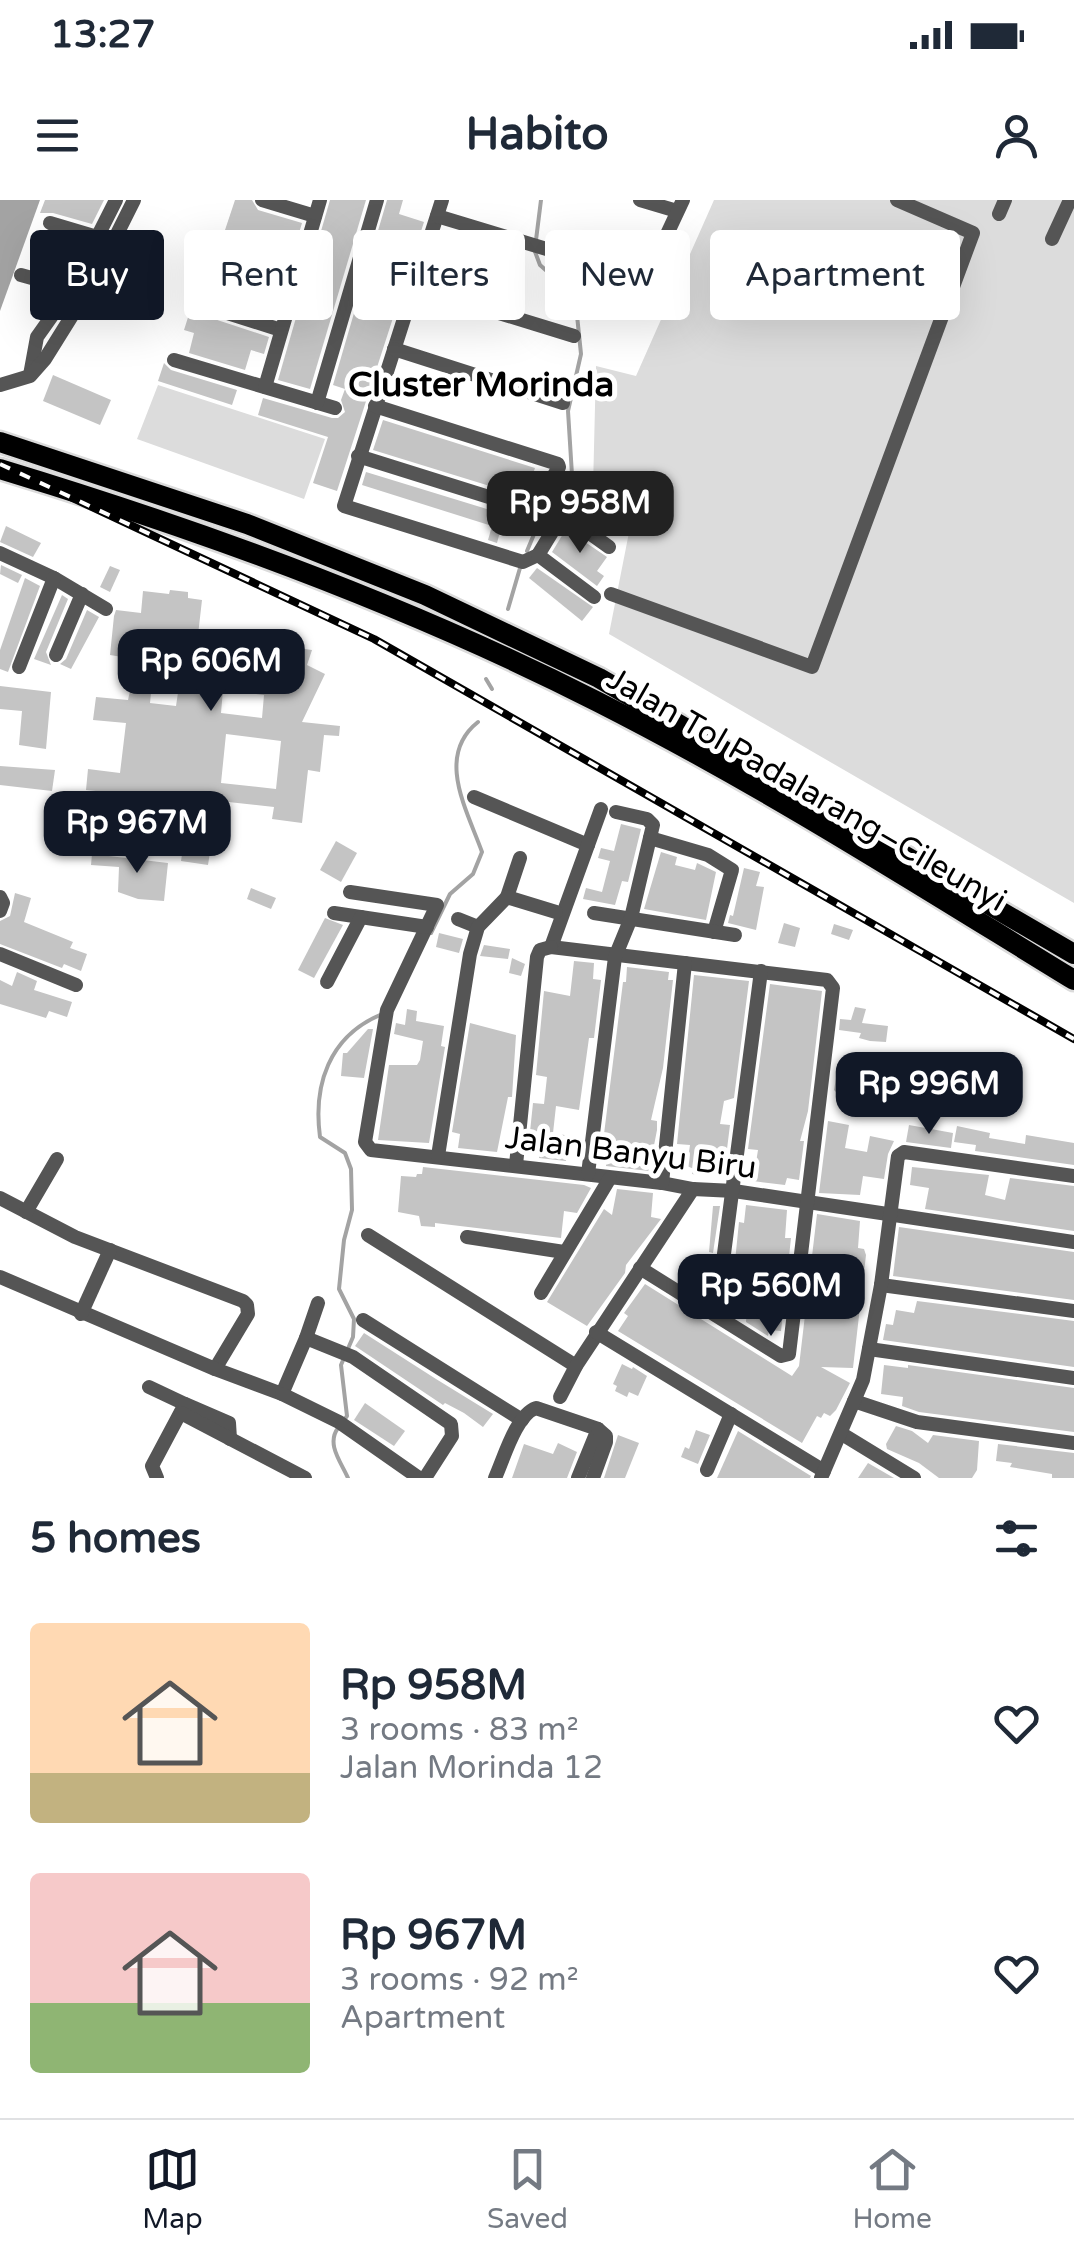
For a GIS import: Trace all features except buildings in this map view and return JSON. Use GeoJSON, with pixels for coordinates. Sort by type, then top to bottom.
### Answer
{"type":"FeatureCollection","features":[{"type":"Feature","properties":{"kind":"highway","name":"Jalan Tol Padalarang–Cileunyi"},"geometry":{"type":"LineString","coordinates":[[0,442],[247,524],[425,595],[582,670],[1074,954]]}},
{"type":"Feature","properties":{"kind":"highway","name":"Jalan Tol Padalarang–Cileunyi"},"geometry":{"type":"LineString","coordinates":[[0,468],[248,550],[424,622],[596,701],[752,785],[1074,980]]}},
{"type":"Feature","properties":{"kind":"street"},"geometry":{"type":"LineString","coordinates":[[102,230],[116,200]]}},
{"type":"Feature","properties":{"kind":"street"},"geometry":{"type":"LineString","coordinates":[[0,384],[30,376],[45,359],[93,282],[134,200]]}},
{"type":"Feature","properties":{"kind":"street"},"geometry":{"type":"LineString","coordinates":[[262,200],[315,216]]}},
{"type":"Feature","properties":{"kind":"street"},"geometry":{"type":"LineString","coordinates":[[311,230],[320,200]]}},
{"type":"Feature","properties":{"kind":"street"},"geometry":{"type":"LineString","coordinates":[[317,403],[377,200]]}},
{"type":"Feature","properties":{"kind":"street"},"geometry":{"type":"LineString","coordinates":[[432,230],[442,200]]}},
{"type":"Feature","properties":{"kind":"street"},"geometry":{"type":"LineString","coordinates":[[436,216],[646,278],[680,206],[640,200]]}},
{"type":"Feature","properties":{"kind":"street"},"geometry":{"type":"LineString","coordinates":[[611,594],[812,667],[973,233],[897,200]]}},
{"type":"Feature","properties":{"kind":"street"},"geometry":{"type":"LineString","coordinates":[[1052,239],[1070,200]]}},
{"type":"Feature","properties":{"kind":"street"},"geometry":{"type":"LineString","coordinates":[[50,223],[72,230]]}},
{"type":"Feature","properties":{"kind":"street"},"geometry":{"type":"LineString","coordinates":[[20,275],[30,278]]}},
{"type":"Feature","properties":{"kind":"street"},"geometry":{"type":"LineString","coordinates":[[30,376],[37,337],[49,320]]}},
{"type":"Feature","properties":{"kind":"street"},"geometry":{"type":"LineString","coordinates":[[250,320],[281,330]]}},
{"type":"Feature","properties":{"kind":"street"},"geometry":{"type":"LineString","coordinates":[[264,387],[284,320]]}},
{"type":"Feature","properties":{"kind":"street"},"geometry":{"type":"LineString","coordinates":[[404,320],[344,506],[523,562],[538,555],[563,514],[609,548]]}},
{"type":"Feature","properties":{"kind":"street"},"geometry":{"type":"LineString","coordinates":[[521,320],[574,336]]}},
{"type":"Feature","properties":{"kind":"street"},"geometry":{"type":"LineString","coordinates":[[394,349],[563,404]]}},
{"type":"Feature","properties":{"kind":"street"},"geometry":{"type":"LineString","coordinates":[[174,360],[335,408]]}},
{"type":"Feature","properties":{"kind":"street"},"geometry":{"type":"LineString","coordinates":[[358,456],[524,508],[545,490],[558,464],[374,406]]}},
{"type":"Feature","properties":{"kind":"street"},"geometry":{"type":"LineString","coordinates":[[0,552],[106,609]]}},
{"type":"Feature","properties":{"kind":"street"},"geometry":{"type":"LineString","coordinates":[[538,555],[594,597]]}},
{"type":"Feature","properties":{"kind":"street"},"geometry":{"type":"LineString","coordinates":[[19,667],[54,578]]}},
{"type":"Feature","properties":{"kind":"street"},"geometry":{"type":"LineString","coordinates":[[56,655],[82,594]]}},
{"type":"Feature","properties":{"kind":"street"},"geometry":{"type":"LineString","coordinates":[[474,798],[588,845]]}},
{"type":"Feature","properties":{"kind":"street"},"geometry":{"type":"LineString","coordinates":[[551,947],[588,845],[609,810],[647,819],[653,825],[650,838],[630,918],[615,956],[588,1174]]}},
{"type":"Feature","properties":{"kind":"street"},"geometry":{"type":"LineString","coordinates":[[650,838],[708,855],[732,870],[714,932]]}},
{"type":"Feature","properties":{"kind":"street"},"geometry":{"type":"LineString","coordinates":[[438,1156],[470,954],[478,927],[508,897],[520,858]]}},
{"type":"Feature","properties":{"kind":"street"},"geometry":{"type":"LineString","coordinates":[[334,913],[427,927],[437,908],[435,903],[350,892]]}},
{"type":"Feature","properties":{"kind":"street"},"geometry":{"type":"LineString","coordinates":[[0,897],[0,911]]}},
{"type":"Feature","properties":{"kind":"street"},"geometry":{"type":"LineString","coordinates":[[508,897],[556,912]]}},
{"type":"Feature","properties":{"kind":"street"},"geometry":{"type":"LineString","coordinates":[[594,914],[735,935]]}},
{"type":"Feature","properties":{"kind":"street"},"geometry":{"type":"LineString","coordinates":[[326,982],[361,917]]}},
{"type":"Feature","properties":{"kind":"street"},"geometry":{"type":"LineString","coordinates":[[458,920],[478,927]]}},
{"type":"Feature","properties":{"kind":"street","name":"Jalan Banyu Biru"},"geometry":{"type":"LineString","coordinates":[[427,927],[386,1014],[366,1146],[374,1150],[734,1191],[1074,1242]]}},
{"type":"Feature","properties":{"kind":"street"},"geometry":{"type":"LineString","coordinates":[[516,1165],[540,950],[551,947],[827,980],[833,988],[787,1356],[640,1268]]}},
{"type":"Feature","properties":{"kind":"street"},"geometry":{"type":"LineString","coordinates":[[0,954],[76,985]]}},
{"type":"Feature","properties":{"kind":"street"},"geometry":{"type":"LineString","coordinates":[[662,1183],[685,963]]}},
{"type":"Feature","properties":{"kind":"street"},"geometry":{"type":"LineString","coordinates":[[716,1315],[761,970]]}},
{"type":"Feature","properties":{"kind":"street"},"geometry":{"type":"LineString","coordinates":[[596,1332],[823,1474],[863,1380],[895,1163],[904,1152],[1074,1176]]}},
{"type":"Feature","properties":{"kind":"street"},"geometry":{"type":"LineString","coordinates":[[26,1212],[57,1159]]}},
{"type":"Feature","properties":{"kind":"street"},"geometry":{"type":"LineString","coordinates":[[541,1293],[610,1178]]}},
{"type":"Feature","properties":{"kind":"street"},"geometry":{"type":"LineString","coordinates":[[560,1397],[596,1332],[692,1189]]}},
{"type":"Feature","properties":{"kind":"street"},"geometry":{"type":"LineString","coordinates":[[0,1198],[110,1250],[248,1305],[248,1314],[214,1370]]}},
{"type":"Feature","properties":{"kind":"street"},"geometry":{"type":"LineString","coordinates":[[368,1235],[576,1366]]}},
{"type":"Feature","properties":{"kind":"street"},"geometry":{"type":"LineString","coordinates":[[467,1238],[564,1252]]}},
{"type":"Feature","properties":{"kind":"street"},"geometry":{"type":"LineString","coordinates":[[82,1314],[110,1250]]}},
{"type":"Feature","properties":{"kind":"street"},"geometry":{"type":"LineString","coordinates":[[0,1276],[214,1370],[282,1394],[345,1426],[422,1478],[452,1436],[452,1424],[354,1357],[306,1338]]}},
{"type":"Feature","properties":{"kind":"street"},"geometry":{"type":"LineString","coordinates":[[880,1285],[1074,1311]]}},
{"type":"Feature","properties":{"kind":"street"},"geometry":{"type":"LineString","coordinates":[[282,1394],[318,1303]]}},
{"type":"Feature","properties":{"kind":"street"},"geometry":{"type":"LineString","coordinates":[[363,1320],[522,1420]]}},
{"type":"Feature","properties":{"kind":"street"},"geometry":{"type":"LineString","coordinates":[[868,1349],[1074,1378]]}},
{"type":"Feature","properties":{"kind":"street"},"geometry":{"type":"LineString","coordinates":[[149,1386],[230,1438],[305,1478]]}},
{"type":"Feature","properties":{"kind":"street"},"geometry":{"type":"LineString","coordinates":[[854,1401],[916,1422],[1074,1444]]}},
{"type":"Feature","properties":{"kind":"street"},"geometry":{"type":"LineString","coordinates":[[159,1477],[152,1466],[183,1408]]}},
{"type":"Feature","properties":{"kind":"street"},"geometry":{"type":"LineString","coordinates":[[495,1478],[522,1420],[529,1410],[536,1408],[598,1429],[606,1436],[593,1478]]}},
{"type":"Feature","properties":{"kind":"street"},"geometry":{"type":"LineString","coordinates":[[707,1470],[732,1414]]}},
{"type":"Feature","properties":{"kind":"street"},"geometry":{"type":"LineString","coordinates":[[578,1478],[598,1429]]}},
{"type":"Feature","properties":{"kind":"street"},"geometry":{"type":"LineString","coordinates":[[842,1434],[914,1478]]}},
{"type":"Feature","properties":{"kind":"shaded area"},"geometry":{"type":"Polygon","coordinates":[[[0,200],[40,200],[0,311],[0,200]]]}},
{"type":"Feature","properties":{"kind":"shaded area"},"geometry":{"type":"Polygon","coordinates":[[[714,200],[1074,200],[1074,903],[609,634],[634,507],[593,488],[596,366],[636,376],[661,320],[690,320],[690,254],[714,200]]]}},
{"type":"Feature","properties":{"kind":"shaded area"},"geometry":{"type":"Polygon","coordinates":[[[158,385],[325,439],[304,499],[137,439],[158,385]]]}},
{"type":"Feature","properties":{"kind":"waterway"},"geometry":{"type":"LineString","coordinates":[[536,240],[541,200]]}},
{"type":"Feature","properties":{"kind":"waterway"},"geometry":{"type":"LineString","coordinates":[[527,551],[545,508],[559,496],[572,475],[568,411],[581,354],[575,296],[540,265],[534,249]]}},
{"type":"Feature","properties":{"kind":"waterway"},"geometry":{"type":"LineString","coordinates":[[508,609],[520,568]]}},
{"type":"Feature","properties":{"kind":"waterway"},"geometry":{"type":"LineString","coordinates":[[486,679],[492,689]]}},
{"type":"Feature","properties":{"kind":"waterway"},"geometry":{"type":"LineString","coordinates":[[431,933],[450,894],[473,874],[482,852],[463,801],[456,767],[465,736],[478,722]]}},
{"type":"Feature","properties":{"kind":"waterway"},"geometry":{"type":"LineString","coordinates":[[344,1420],[347,1416],[341,1365],[353,1337],[354,1319],[339,1289],[344,1240],[352,1210],[351,1169],[345,1153],[320,1137],[319,1099],[322,1081],[337,1050],[362,1024],[380,1015]]}},
{"type":"Feature","properties":{"kind":"waterway"},"geometry":{"type":"LineString","coordinates":[[338,1428],[334,1447],[348,1478]]}},
{"type":"Feature","properties":{"kind":"railway"},"geometry":{"type":"LineString","coordinates":[[0,464],[374,639],[1074,1039]]}},
{"type":"Feature","properties":{"kind":"district","name":"Cluster Morinda"},"geometry":{"type":"Point","coordinates":[481,384]}}]}
